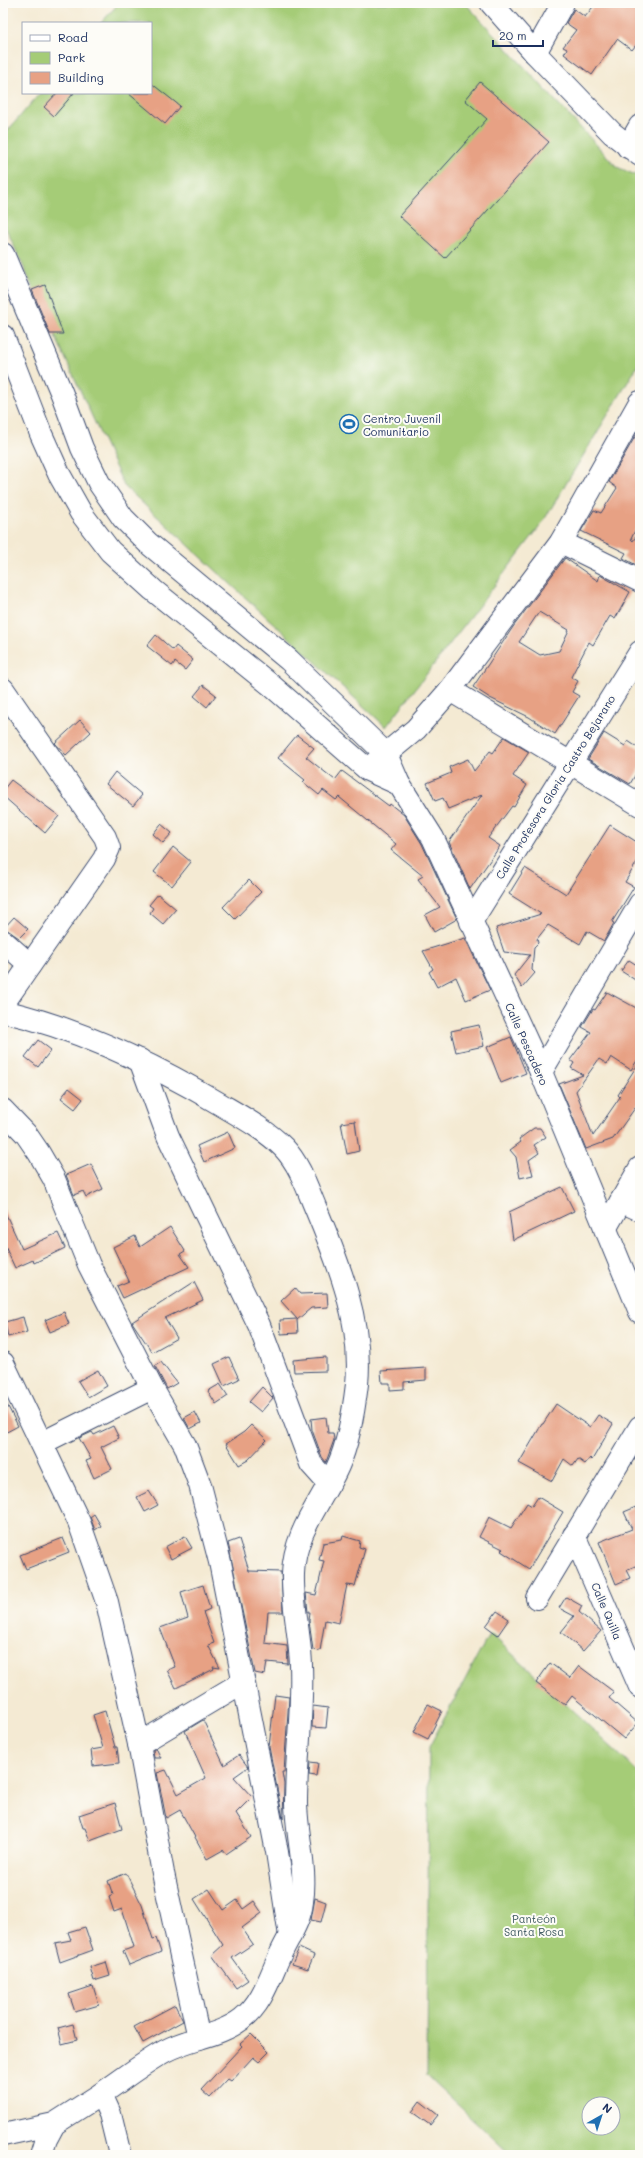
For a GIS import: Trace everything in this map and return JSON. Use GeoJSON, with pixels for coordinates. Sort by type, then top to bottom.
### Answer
{"type":"FeatureCollection","features":[{"type":"Feature","properties":{"kind":"street"},"geometry":{"type":"LineString","coordinates":[[491,3],[535,53],[612,133],[634,151],[640,126]]}},
{"type":"Feature","properties":{"kind":"street"},"geometry":{"type":"LineString","coordinates":[[535,53],[563,3]]}},
{"type":"Feature","properties":{"kind":"street"},"geometry":{"type":"LineString","coordinates":[[3,254],[82,448],[98,483],[122,518],[154,547],[289,660],[386,754]]}},
{"type":"Feature","properties":{"kind":"street"},"geometry":{"type":"LineString","coordinates":[[3,336],[41,434],[59,474],[80,513],[110,551],[153,590],[272,686],[368,770],[399,784]]}},
{"type":"Feature","properties":{"kind":"street"},"geometry":{"type":"LineString","coordinates":[[11,356],[42,348]]}},
{"type":"Feature","properties":{"kind":"street"},"geometry":{"type":"LineString","coordinates":[[368,770],[416,729],[450,690],[561,542],[640,402]]}},
{"type":"Feature","properties":{"kind":"street"},"geometry":{"type":"LineString","coordinates":[[561,542],[640,581]]}},
{"type":"Feature","properties":{"kind":"street","name":"Calle Profesora Gloria Castro Bejarano"},"geometry":{"type":"LineString","coordinates":[[471,922],[569,763],[640,652]]}},
{"type":"Feature","properties":{"kind":"street"},"geometry":{"type":"LineString","coordinates":[[3,690],[101,830],[109,848],[104,859],[3,1004]]}},
{"type":"Feature","properties":{"kind":"street"},"geometry":{"type":"LineString","coordinates":[[450,690],[640,805]]}},
{"type":"Feature","properties":{"kind":"street","name":"Calle Pescadero"},"geometry":{"type":"LineString","coordinates":[[386,754],[399,784],[433,838],[541,1072],[640,1312]]}},
{"type":"Feature","properties":{"kind":"street"},"geometry":{"type":"LineString","coordinates":[[541,1072],[640,904]]}},
{"type":"Feature","properties":{"kind":"street"},"geometry":{"type":"LineString","coordinates":[[3,941],[30,965]]}},
{"type":"Feature","properties":{"kind":"street"},"geometry":{"type":"LineString","coordinates":[[3,1011],[43,1021],[140,1060],[198,1092],[270,1135],[290,1155],[299,1168],[338,1260],[358,1344],[357,1384],[346,1439],[339,1464],[298,1543],[293,1570],[294,1599],[301,1666],[301,1708],[296,1809],[304,1891],[302,1907],[290,1936],[260,1999],[241,2020],[228,2027],[167,2050],[54,2124],[3,2136]]}},
{"type":"Feature","properties":{"kind":"street"},"geometry":{"type":"LineString","coordinates":[[140,1060],[168,1136],[259,1325],[311,1464],[328,1484]]}},
{"type":"Feature","properties":{"kind":"street"},"geometry":{"type":"LineString","coordinates":[[3,1110],[26,1134],[54,1179],[89,1265],[152,1388],[185,1445],[200,1485],[220,1562],[277,1852],[290,1936]]}},
{"type":"Feature","properties":{"kind":"street"},"geometry":{"type":"LineString","coordinates":[[605,1229],[640,1168]]}},
{"type":"Feature","properties":{"kind":"street"},"geometry":{"type":"LineString","coordinates":[[621,1201],[640,1210]]}},
{"type":"Feature","properties":{"kind":"street"},"geometry":{"type":"LineString","coordinates":[[3,1363],[79,1522],[107,1602],[139,1744],[163,1873],[199,2038]]}},
{"type":"Feature","properties":{"kind":"street"},"geometry":{"type":"LineString","coordinates":[[42,1443],[152,1388]]}},
{"type":"Feature","properties":{"kind":"street"},"geometry":{"type":"LineString","coordinates":[[537,1598],[640,1427]]}},
{"type":"Feature","properties":{"kind":"street","name":"Calle Quilla"},"geometry":{"type":"LineString","coordinates":[[574,1535],[640,1687]]}},
{"type":"Feature","properties":{"kind":"street"},"geometry":{"type":"LineString","coordinates":[[139,1744],[243,1682]]}},
{"type":"Feature","properties":{"kind":"street"},"geometry":{"type":"LineString","coordinates":[[101,2094],[110,2114],[120,2155]]}},
{"type":"Feature","properties":{"kind":"street"},"geometry":{"type":"LineString","coordinates":[[41,2155],[46,2138],[54,2124]]}},
{"type":"Feature","properties":{"kind":"green space","name":"Centro Juvenil Comunitario"},"geometry":{"type":"Polygon","coordinates":[[[119,3],[465,3],[617,167],[640,177],[640,362],[541,525],[386,727],[124,486],[3,222],[3,136],[39,94],[152,94],[152,22],[102,22],[119,3]]]}},
{"type":"Feature","properties":{"kind":"green space","name":"Panteón Santa Rosa"},"geometry":{"type":"Polygon","coordinates":[[[490,1633],[640,1774],[640,2153],[638,2155],[511,2155],[427,2076],[429,1747],[490,1633]]]}},
{"type":"Feature","properties":{"kind":"building"},"geometry":{"type":"Polygon","coordinates":[[[596,3],[640,3],[640,40],[632,50],[617,39],[592,75],[564,54],[567,49],[563,47],[576,30],[566,23],[574,9],[585,17],[596,3]]]}},
{"type":"Feature","properties":{"kind":"building"},"geometry":{"type":"Polygon","coordinates":[[[480,82],[549,142],[445,258],[399,216],[487,119],[465,100],[480,82]]]}},
{"type":"Feature","properties":{"kind":"building"},"geometry":{"type":"Polygon","coordinates":[[[152,84],[180,106],[165,124],[129,94],[152,94],[152,84]]]}},
{"type":"Feature","properties":{"kind":"building"},"geometry":{"type":"Polygon","coordinates":[[[56,94],[73,94],[54,116],[44,107],[56,94]]]}},
{"type":"Feature","properties":{"kind":"building"},"geometry":{"type":"Polygon","coordinates":[[[45,285],[63,334],[50,334],[32,290],[45,285]]]}},
{"type":"Feature","properties":{"kind":"building"},"geometry":{"type":"Polygon","coordinates":[[[640,428],[640,520],[631,539],[633,541],[640,530],[640,567],[623,558],[626,553],[581,531],[594,510],[601,513],[617,488],[609,482],[640,428]]]}},
{"type":"Feature","properties":{"kind":"building"},"geometry":{"type":"Polygon","coordinates":[[[565,558],[598,581],[600,575],[630,592],[615,619],[610,616],[593,645],[589,642],[571,677],[578,681],[572,692],[579,696],[555,734],[529,717],[490,698],[473,687],[513,627],[565,558]],[[539,612],[519,642],[540,655],[559,651],[569,630],[539,612]]]}},
{"type":"Feature","properties":{"kind":"building"},"geometry":{"type":"Polygon","coordinates":[[[156,635],[173,650],[176,646],[193,660],[185,670],[175,662],[172,666],[147,646],[156,635]]]}},
{"type":"Feature","properties":{"kind":"building"},"geometry":{"type":"Polygon","coordinates":[[[203,685],[216,695],[207,707],[194,696],[203,685]]]}},
{"type":"Feature","properties":{"kind":"building"},"geometry":{"type":"Polygon","coordinates":[[[80,720],[91,732],[66,755],[55,743],[80,720]]]}},
{"type":"Feature","properties":{"kind":"building"},"geometry":{"type":"Polygon","coordinates":[[[604,733],[625,746],[628,741],[640,749],[640,767],[630,784],[588,759],[604,733]]]}},
{"type":"Feature","properties":{"kind":"building"},"geometry":{"type":"Polygon","coordinates":[[[297,735],[314,748],[306,757],[335,780],[342,771],[389,806],[390,804],[404,815],[422,844],[457,919],[434,932],[425,915],[440,907],[418,879],[423,876],[391,850],[396,844],[339,797],[336,800],[323,790],[319,795],[303,782],[305,780],[278,758],[297,735]]]}},
{"type":"Feature","properties":{"kind":"building"},"geometry":{"type":"Polygon","coordinates":[[[504,737],[529,752],[513,776],[527,785],[514,807],[512,806],[488,838],[500,846],[470,889],[449,842],[482,795],[448,809],[443,798],[435,801],[427,783],[451,773],[449,767],[468,759],[474,771],[490,751],[493,753],[504,737]]]}},
{"type":"Feature","properties":{"kind":"building"},"geometry":{"type":"Polygon","coordinates":[[[115,772],[142,795],[133,806],[106,784],[115,772]]]}},
{"type":"Feature","properties":{"kind":"building"},"geometry":{"type":"Polygon","coordinates":[[[11,780],[59,816],[45,833],[3,796],[3,790],[11,780]]]}},
{"type":"Feature","properties":{"kind":"building"},"geometry":{"type":"Polygon","coordinates":[[[161,824],[172,833],[163,843],[153,834],[161,824]]]}},
{"type":"Feature","properties":{"kind":"building"},"geometry":{"type":"Polygon","coordinates":[[[610,825],[640,844],[640,857],[625,882],[634,887],[612,922],[614,923],[604,941],[587,931],[580,944],[548,925],[537,939],[538,943],[534,947],[532,970],[535,973],[522,988],[514,975],[530,955],[504,952],[496,928],[541,914],[509,894],[525,868],[566,894],[610,825]]]}},
{"type":"Feature","properties":{"kind":"building"},"geometry":{"type":"Polygon","coordinates":[[[173,847],[191,862],[172,886],[154,872],[173,847]]]}},
{"type":"Feature","properties":{"kind":"building"},"geometry":{"type":"Polygon","coordinates":[[[249,880],[261,892],[235,919],[223,907],[249,880]]]}},
{"type":"Feature","properties":{"kind":"building"},"geometry":{"type":"Polygon","coordinates":[[[158,894],[176,909],[163,924],[150,913],[153,908],[149,905],[158,894]]]}},
{"type":"Feature","properties":{"kind":"building"},"geometry":{"type":"Polygon","coordinates":[[[14,917],[28,929],[19,938],[4,928],[14,917]]]}},
{"type":"Feature","properties":{"kind":"building"},"geometry":{"type":"Polygon","coordinates":[[[465,938],[490,990],[466,1000],[456,977],[437,987],[429,972],[433,969],[423,951],[465,938]]]}},
{"type":"Feature","properties":{"kind":"building"},"geometry":{"type":"Polygon","coordinates":[[[629,960],[640,967],[640,983],[621,971],[629,960]]]}},
{"type":"Feature","properties":{"kind":"building"},"geometry":{"type":"Polygon","coordinates":[[[607,992],[640,1010],[640,1056],[631,1070],[611,1057],[607,1064],[599,1059],[576,1091],[593,1136],[620,1097],[618,1095],[640,1061],[640,1101],[613,1139],[586,1149],[559,1084],[583,1075],[571,1068],[574,1063],[570,1060],[591,1032],[582,1027],[593,1009],[595,1010],[607,992]]]}},
{"type":"Feature","properties":{"kind":"building"},"geometry":{"type":"Polygon","coordinates":[[[479,1025],[484,1046],[456,1052],[451,1031],[479,1025]]]}},
{"type":"Feature","properties":{"kind":"building"},"geometry":{"type":"Polygon","coordinates":[[[511,1037],[526,1073],[501,1083],[487,1047],[511,1037]]]}},
{"type":"Feature","properties":{"kind":"building"},"geometry":{"type":"Polygon","coordinates":[[[38,1040],[51,1050],[38,1067],[25,1057],[38,1040]]]}},
{"type":"Feature","properties":{"kind":"building"},"geometry":{"type":"Polygon","coordinates":[[[69,1088],[83,1099],[75,1109],[61,1098],[69,1088]]]}},
{"type":"Feature","properties":{"kind":"building"},"geometry":{"type":"Polygon","coordinates":[[[355,1121],[359,1151],[347,1154],[341,1123],[355,1121]]]}},
{"type":"Feature","properties":{"kind":"building"},"geometry":{"type":"Polygon","coordinates":[[[534,1128],[540,1128],[546,1137],[534,1145],[539,1153],[529,1160],[533,1175],[520,1178],[516,1157],[510,1150],[521,1142],[519,1139],[534,1128]]]}},
{"type":"Feature","properties":{"kind":"building"},"geometry":{"type":"Polygon","coordinates":[[[228,1132],[235,1148],[204,1162],[197,1146],[228,1132]]]}},
{"type":"Feature","properties":{"kind":"building"},"geometry":{"type":"Polygon","coordinates":[[[91,1164],[103,1189],[86,1197],[83,1191],[74,1195],[66,1175],[91,1164]]]}},
{"type":"Feature","properties":{"kind":"building"},"geometry":{"type":"Polygon","coordinates":[[[562,1187],[574,1211],[513,1240],[509,1212],[562,1187]]]}},
{"type":"Feature","properties":{"kind":"building"},"geometry":{"type":"Polygon","coordinates":[[[3,1208],[22,1249],[58,1233],[65,1248],[34,1263],[33,1260],[15,1268],[3,1242],[3,1208]]]}},
{"type":"Feature","properties":{"kind":"building"},"geometry":{"type":"Polygon","coordinates":[[[170,1227],[185,1251],[180,1254],[189,1267],[123,1298],[117,1286],[129,1281],[113,1247],[135,1236],[140,1247],[170,1227]]]}},
{"type":"Feature","properties":{"kind":"building"},"geometry":{"type":"Polygon","coordinates":[[[194,1282],[203,1300],[165,1318],[177,1338],[152,1352],[132,1322],[194,1282]]]}},
{"type":"Feature","properties":{"kind":"building"},"geometry":{"type":"Polygon","coordinates":[[[295,1288],[300,1294],[327,1293],[328,1307],[311,1308],[297,1320],[298,1333],[281,1334],[280,1320],[297,1319],[281,1301],[295,1288]]]}},
{"type":"Feature","properties":{"kind":"building"},"geometry":{"type":"Polygon","coordinates":[[[64,1312],[69,1324],[50,1332],[45,1320],[64,1312]]]}},
{"type":"Feature","properties":{"kind":"building"},"geometry":{"type":"Polygon","coordinates":[[[23,1317],[27,1332],[8,1337],[5,1322],[23,1317]]]}},
{"type":"Feature","properties":{"kind":"building"},"geometry":{"type":"Polygon","coordinates":[[[229,1357],[239,1379],[224,1386],[214,1364],[229,1357]]]}},
{"type":"Feature","properties":{"kind":"building"},"geometry":{"type":"Polygon","coordinates":[[[326,1357],[326,1371],[294,1372],[293,1360],[326,1357]]]}},
{"type":"Feature","properties":{"kind":"building"},"geometry":{"type":"Polygon","coordinates":[[[161,1362],[177,1383],[167,1389],[155,1366],[161,1362]]]}},
{"type":"Feature","properties":{"kind":"building"},"geometry":{"type":"Polygon","coordinates":[[[426,1368],[426,1380],[404,1382],[404,1389],[390,1390],[390,1383],[382,1383],[381,1371],[426,1368]]]}},
{"type":"Feature","properties":{"kind":"building"},"geometry":{"type":"Polygon","coordinates":[[[98,1370],[107,1386],[88,1397],[78,1381],[98,1370]]]}},
{"type":"Feature","properties":{"kind":"building"},"geometry":{"type":"Polygon","coordinates":[[[220,1384],[228,1396],[216,1404],[208,1391],[220,1384]]]}},
{"type":"Feature","properties":{"kind":"building"},"geometry":{"type":"Polygon","coordinates":[[[262,1387],[273,1398],[261,1412],[249,1402],[262,1387]]]}},
{"type":"Feature","properties":{"kind":"building"},"geometry":{"type":"Polygon","coordinates":[[[3,1397],[18,1426],[3,1434],[3,1397]]]}},
{"type":"Feature","properties":{"kind":"building"},"geometry":{"type":"Polygon","coordinates":[[[556,1404],[590,1427],[598,1415],[613,1424],[592,1460],[590,1458],[585,1464],[578,1459],[573,1466],[564,1459],[552,1481],[519,1463],[542,1424],[556,1404]]]}},
{"type":"Feature","properties":{"kind":"building"},"geometry":{"type":"Polygon","coordinates":[[[195,1412],[201,1423],[190,1429],[184,1418],[195,1412]]]}},
{"type":"Feature","properties":{"kind":"building"},"geometry":{"type":"Polygon","coordinates":[[[326,1417],[328,1433],[333,1433],[334,1440],[326,1462],[322,1457],[312,1430],[311,1419],[326,1417]]]}},
{"type":"Feature","properties":{"kind":"building"},"geometry":{"type":"Polygon","coordinates":[[[251,1425],[267,1440],[248,1460],[239,1465],[226,1444],[244,1432],[251,1425]]]}},
{"type":"Feature","properties":{"kind":"building"},"geometry":{"type":"Polygon","coordinates":[[[113,1426],[119,1438],[101,1447],[112,1469],[94,1478],[86,1461],[91,1459],[79,1438],[92,1432],[94,1435],[113,1426]]]}},
{"type":"Feature","properties":{"kind":"building"},"geometry":{"type":"Polygon","coordinates":[[[149,1491],[158,1505],[145,1512],[137,1497],[149,1491]]]}},
{"type":"Feature","properties":{"kind":"building"},"geometry":{"type":"Polygon","coordinates":[[[538,1497],[563,1512],[529,1569],[501,1551],[503,1549],[479,1537],[489,1517],[511,1528],[527,1503],[532,1506],[538,1497]]]}},
{"type":"Feature","properties":{"kind":"building"},"geometry":{"type":"Polygon","coordinates":[[[636,1507],[640,1515],[640,1564],[626,1570],[630,1578],[616,1584],[599,1542],[632,1529],[624,1512],[636,1507]]]}},
{"type":"Feature","properties":{"kind":"building"},"geometry":{"type":"Polygon","coordinates":[[[94,1514],[101,1526],[95,1530],[90,1517],[94,1514]]]}},
{"type":"Feature","properties":{"kind":"building"},"geometry":{"type":"Polygon","coordinates":[[[185,1536],[192,1548],[171,1559],[165,1547],[185,1536]]]}},
{"type":"Feature","properties":{"kind":"building"},"geometry":{"type":"Polygon","coordinates":[[[343,1536],[360,1541],[359,1547],[365,1549],[355,1586],[347,1585],[339,1623],[325,1620],[320,1651],[313,1650],[309,1621],[310,1612],[308,1612],[306,1593],[316,1595],[324,1561],[319,1560],[323,1543],[342,1540],[343,1536]]]}},
{"type":"Feature","properties":{"kind":"building"},"geometry":{"type":"Polygon","coordinates":[[[63,1538],[69,1552],[26,1569],[20,1555],[63,1538]]]}},
{"type":"Feature","properties":{"kind":"building"},"geometry":{"type":"Polygon","coordinates":[[[239,1539],[249,1571],[281,1572],[283,1612],[268,1612],[265,1643],[287,1646],[288,1664],[267,1662],[265,1675],[255,1673],[228,1543],[239,1539]]]}},
{"type":"Feature","properties":{"kind":"building"},"geometry":{"type":"Polygon","coordinates":[[[203,1585],[210,1609],[203,1612],[214,1643],[208,1645],[220,1668],[213,1667],[214,1669],[176,1688],[167,1670],[175,1667],[160,1628],[188,1618],[181,1592],[203,1585]]]}},
{"type":"Feature","properties":{"kind":"building"},"geometry":{"type":"Polygon","coordinates":[[[566,1597],[582,1606],[579,1612],[601,1631],[583,1651],[561,1632],[574,1616],[559,1608],[566,1597]]]}},
{"type":"Feature","properties":{"kind":"building"},"geometry":{"type":"Polygon","coordinates":[[[497,1611],[509,1619],[498,1635],[486,1626],[497,1611]]]}},
{"type":"Feature","properties":{"kind":"building"},"geometry":{"type":"Polygon","coordinates":[[[550,1663],[570,1678],[579,1666],[614,1692],[609,1698],[638,1723],[624,1739],[572,1696],[565,1705],[536,1683],[550,1663]]]}},
{"type":"Feature","properties":{"kind":"building"},"geometry":{"type":"Polygon","coordinates":[[[275,1695],[289,1697],[284,1772],[282,1772],[284,1784],[283,1819],[269,1747],[275,1695]]]}},
{"type":"Feature","properties":{"kind":"building"},"geometry":{"type":"Polygon","coordinates":[[[428,1704],[442,1711],[428,1739],[414,1732],[428,1704]]]}},
{"type":"Feature","properties":{"kind":"building"},"geometry":{"type":"Polygon","coordinates":[[[313,1706],[328,1708],[326,1728],[312,1727],[313,1706]]]}},
{"type":"Feature","properties":{"kind":"building"},"geometry":{"type":"Polygon","coordinates":[[[105,1711],[115,1747],[117,1747],[119,1763],[93,1766],[91,1750],[103,1748],[93,1715],[105,1711]]]}},
{"type":"Feature","properties":{"kind":"building"},"geometry":{"type":"Polygon","coordinates":[[[203,1720],[224,1765],[239,1755],[248,1767],[234,1777],[252,1797],[236,1813],[251,1837],[226,1854],[223,1850],[207,1859],[180,1810],[166,1818],[157,1773],[166,1770],[178,1794],[206,1778],[185,1731],[203,1720]]]}},
{"type":"Feature","properties":{"kind":"building"},"geometry":{"type":"Polygon","coordinates":[[[156,1748],[161,1758],[154,1758],[153,1750],[156,1748]]]}},
{"type":"Feature","properties":{"kind":"building"},"geometry":{"type":"Polygon","coordinates":[[[310,1762],[318,1763],[316,1776],[309,1775],[310,1762]]]}},
{"type":"Feature","properties":{"kind":"building"},"geometry":{"type":"Polygon","coordinates":[[[115,1803],[122,1829],[90,1841],[85,1828],[83,1828],[79,1815],[115,1803]]]}},
{"type":"Feature","properties":{"kind":"building"},"geometry":{"type":"Polygon","coordinates":[[[126,1873],[142,1905],[153,1939],[156,1938],[161,1952],[129,1965],[123,1951],[134,1947],[122,1909],[114,1912],[109,1897],[113,1895],[108,1881],[126,1873]]]}},
{"type":"Feature","properties":{"kind":"building"},"geometry":{"type":"Polygon","coordinates":[[[209,1889],[223,1910],[237,1900],[243,1909],[254,1901],[262,1913],[242,1928],[253,1944],[232,1958],[248,1980],[236,1988],[212,1955],[223,1945],[194,1899],[209,1889]]]}},
{"type":"Feature","properties":{"kind":"building"},"geometry":{"type":"Polygon","coordinates":[[[315,1898],[326,1902],[321,1922],[311,1920],[315,1898]]]}},
{"type":"Feature","properties":{"kind":"building"},"geometry":{"type":"Polygon","coordinates":[[[85,1927],[93,1950],[60,1962],[55,1943],[71,1940],[68,1932],[85,1927]]]}},
{"type":"Feature","properties":{"kind":"building"},"geometry":{"type":"Polygon","coordinates":[[[299,1948],[314,1955],[308,1969],[292,1964],[299,1948]]]}},
{"type":"Feature","properties":{"kind":"building"},"geometry":{"type":"Polygon","coordinates":[[[106,1962],[110,1976],[94,1981],[90,1967],[106,1962]]]}},
{"type":"Feature","properties":{"kind":"building"},"geometry":{"type":"Polygon","coordinates":[[[93,1986],[99,2005],[75,2012],[69,1994],[93,1986]]]}},
{"type":"Feature","properties":{"kind":"building"},"geometry":{"type":"Polygon","coordinates":[[[175,2005],[183,2021],[143,2043],[134,2027],[175,2005]]]}},
{"type":"Feature","properties":{"kind":"building"},"geometry":{"type":"Polygon","coordinates":[[[73,2024],[77,2040],[62,2044],[58,2028],[73,2024]]]}},
{"type":"Feature","properties":{"kind":"building"},"geometry":{"type":"Polygon","coordinates":[[[251,2034],[269,2052],[259,2062],[253,2057],[231,2081],[228,2079],[210,2098],[201,2090],[242,2046],[240,2044],[251,2034]]]}},
{"type":"Feature","properties":{"kind":"building"},"geometry":{"type":"Polygon","coordinates":[[[420,2101],[438,2115],[430,2125],[412,2112],[420,2101]]]}},
{"type":"Feature","properties":{"kind":"place","name":"Centro Juvenil Comunitario"},"geometry":{"type":"Point","coordinates":[349,424]}}]}
